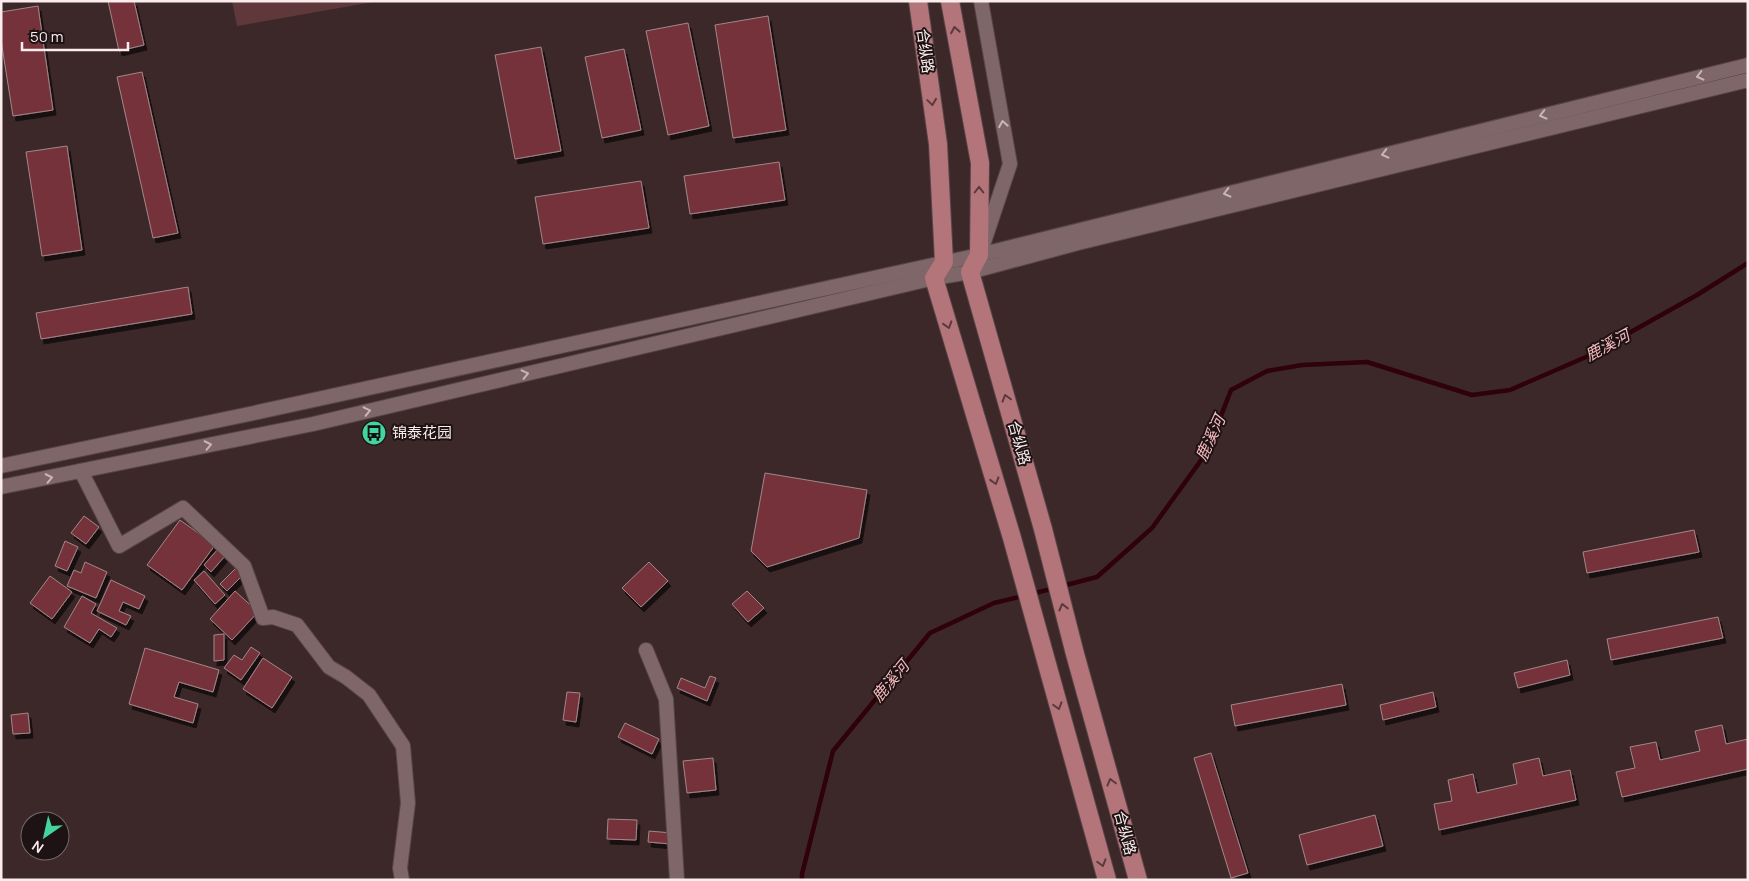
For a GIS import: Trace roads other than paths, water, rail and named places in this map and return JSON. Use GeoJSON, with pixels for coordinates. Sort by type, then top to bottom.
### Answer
{"type":"FeatureCollection","features":[{"type":"Feature","properties":{"kind":"main road","name":"合纵路"},"geometry":{"type":"LineString","coordinates":[[918,1],[938,144],[944,262]]}},
{"type":"Feature","properties":{"kind":"main road"},"geometry":{"type":"LineString","coordinates":[[950,1],[980,163],[979,255],[970,272]]}},
{"type":"Feature","properties":{"kind":"main road"},"geometry":{"type":"LineString","coordinates":[[934,278],[944,262]]}},
{"type":"Feature","properties":{"kind":"main road","name":"合纵路"},"geometry":{"type":"LineString","coordinates":[[970,272],[1043,529],[1138,880]]}},
{"type":"Feature","properties":{"kind":"main road","name":"合纵路"},"geometry":{"type":"LineString","coordinates":[[934,278],[1012,538],[1107,880]]}},
{"type":"Feature","properties":{"kind":"street"},"geometry":{"type":"LineString","coordinates":[[979,255],[1010,164],[981,1]]}},
{"type":"Feature","properties":{"kind":"street"},"geometry":{"type":"LineString","coordinates":[[1,466],[254,413],[979,255],[1748,64]]}},
{"type":"Feature","properties":{"kind":"street"},"geometry":{"type":"LineString","coordinates":[[1,488],[313,424],[934,278],[970,272],[1078,243],[1748,80]]}},
{"type":"Feature","properties":{"kind":"street"},"geometry":{"type":"LineString","coordinates":[[82,471],[119,546],[183,508],[244,566],[263,618],[273,617],[297,625],[329,667],[370,695],[403,746],[408,803],[400,868],[402,880]]}},
{"type":"Feature","properties":{"kind":"street"},"geometry":{"type":"LineString","coordinates":[[646,650],[666,699],[677,880]]}},
{"type":"Feature","properties":{"kind":"waterway","name":"鹿溪河"},"geometry":{"type":"LineString","coordinates":[[1062,586],[1097,577],[1152,528],[1207,452],[1231,390],[1267,371],[1302,365],[1367,362],[1472,395],[1510,390],[1586,357],[1697,295],[1748,263]]}},
{"type":"Feature","properties":{"kind":"waterway","name":"鹿溪河"},"geometry":{"type":"LineString","coordinates":[[1031,594],[1055,588]]}},
{"type":"Feature","properties":{"kind":"waterway","name":"鹿溪河"},"geometry":{"type":"LineString","coordinates":[[802,880],[833,751],[930,633],[994,603],[1023,596]]}},
{"type":"Feature","properties":{"kind":"place","name":"锦泰花园"},"geometry":{"type":"Point","coordinates":[374,433]}}]}
